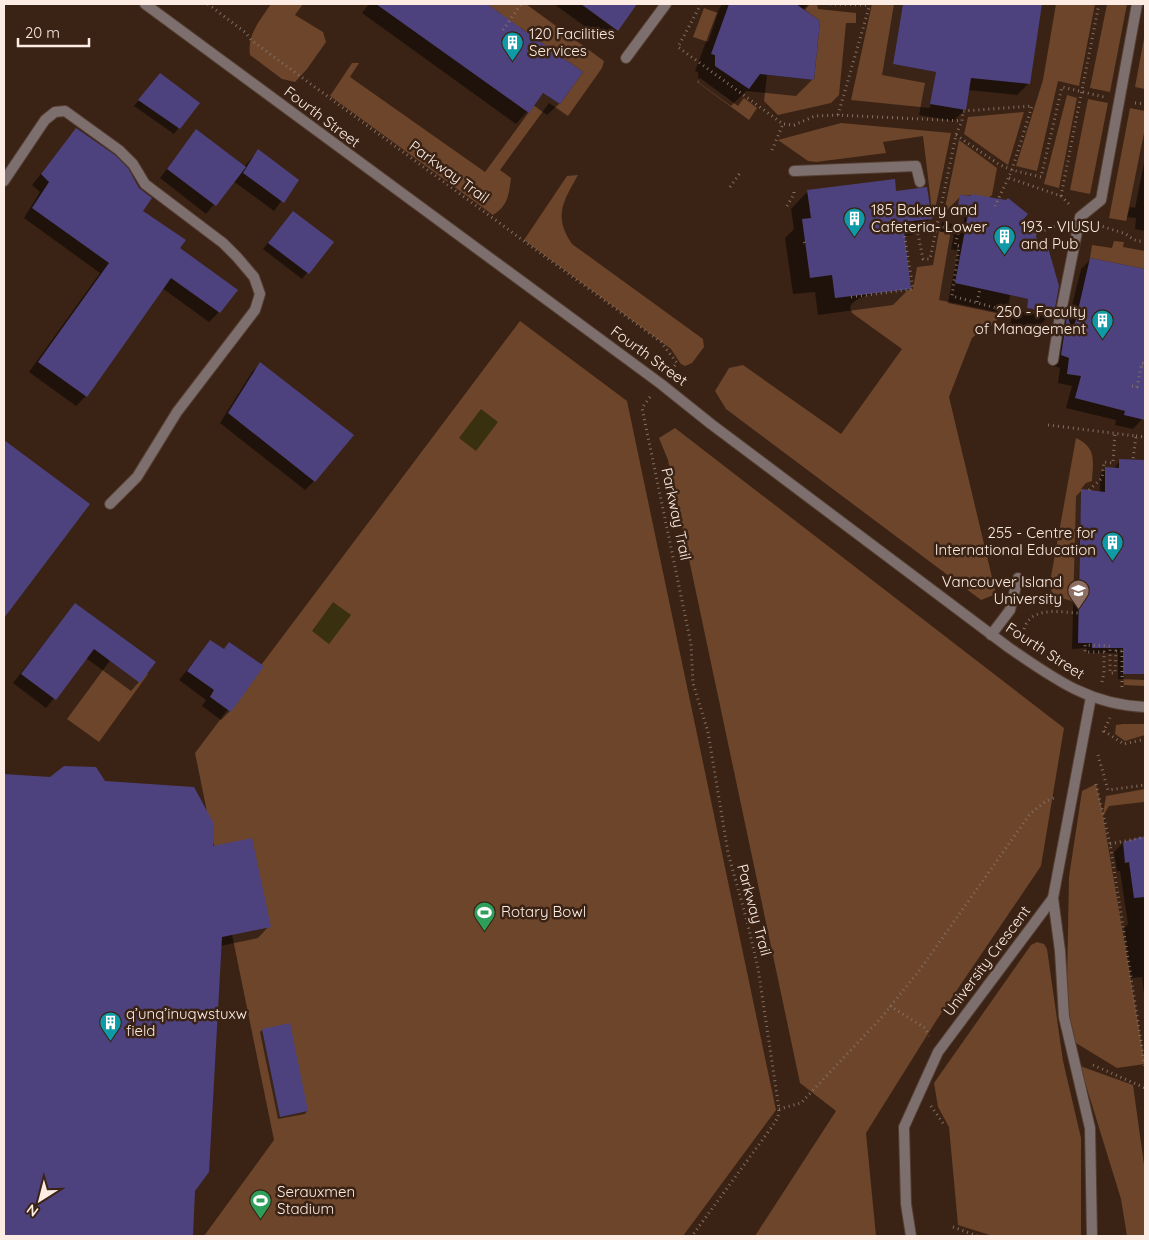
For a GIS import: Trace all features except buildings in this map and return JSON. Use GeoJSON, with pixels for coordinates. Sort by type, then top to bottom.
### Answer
{"type":"FeatureCollection","features":[{"type":"Feature","properties":{"kind":"street","name":"Fourth Street"},"geometry":{"type":"LineString","coordinates":[[145,4],[661,384],[991,635],[1054,679],[1091,697],[1116,705],[1145,707]]}},
{"type":"Feature","properties":{"kind":"street"},"geometry":{"type":"LineString","coordinates":[[626,58],[666,4]]}},
{"type":"Feature","properties":{"kind":"street"},"geometry":{"type":"LineString","coordinates":[[1053,360],[1058,322],[1080,217],[1101,200],[1137,4]]}},
{"type":"Feature","properties":{"kind":"street"},"geometry":{"type":"LineString","coordinates":[[4,182],[45,120],[54,112],[65,111],[119,150],[133,164],[145,184],[223,243],[254,277],[260,294],[255,310],[178,412],[138,477],[110,504]]}},
{"type":"Feature","properties":{"kind":"street"},"geometry":{"type":"LineString","coordinates":[[794,171],[916,166],[920,182]]}},
{"type":"Feature","properties":{"kind":"street"},"geometry":{"type":"LineString","coordinates":[[991,635],[1010,610],[1018,578]]}},
{"type":"Feature","properties":{"kind":"street","name":"University Crescent"},"geometry":{"type":"LineString","coordinates":[[911,1236],[906,1204],[904,1127],[938,1052],[1053,898],[1091,697]]}},
{"type":"Feature","properties":{"kind":"street"},"geometry":{"type":"LineString","coordinates":[[1053,898],[1060,951],[1064,1017],[1090,1128],[1092,1236]]}},
{"type":"Feature","properties":{"kind":"path","name":"Parkway Trail"},"geometry":{"type":"LineString","coordinates":[[208,4],[258,45],[661,342],[677,363],[642,408],[691,644],[693,683],[708,732],[716,771],[728,853],[758,968],[779,1109]]}},
{"type":"Feature","properties":{"kind":"path"},"geometry":{"type":"LineString","coordinates":[[503,30],[521,4]]}},
{"type":"Feature","properties":{"kind":"path"},"geometry":{"type":"LineString","coordinates":[[701,4],[678,47],[783,124],[794,125],[815,116],[838,115],[962,121]]}},
{"type":"Feature","properties":{"kind":"path"},"geometry":{"type":"LineString","coordinates":[[830,4],[870,4],[838,115]]}},
{"type":"Feature","properties":{"kind":"path"},"geometry":{"type":"LineString","coordinates":[[1009,178],[1061,196],[1100,4]]}},
{"type":"Feature","properties":{"kind":"path"},"geometry":{"type":"LineString","coordinates":[[956,135],[1012,170],[1041,177],[1062,87],[1108,98]]}},
{"type":"Feature","properties":{"kind":"path"},"geometry":{"type":"LineString","coordinates":[[917,229],[923,259],[930,259],[956,135],[962,121],[963,111],[1032,106],[1012,170],[995,206]]}},
{"type":"Feature","properties":{"kind":"path"},"geometry":{"type":"LineString","coordinates":[[772,150],[783,124]]}},
{"type":"Feature","properties":{"kind":"path"},"geometry":{"type":"LineString","coordinates":[[730,187],[740,174]]}},
{"type":"Feature","properties":{"kind":"path"},"geometry":{"type":"LineString","coordinates":[[1035,234],[1080,217]]}},
{"type":"Feature","properties":{"kind":"path"},"geometry":{"type":"LineString","coordinates":[[851,297],[913,289],[904,232],[937,226],[959,230],[955,245],[959,246],[952,296],[996,308]]}},
{"type":"Feature","properties":{"kind":"path"},"geometry":{"type":"LineString","coordinates":[[1116,232],[1145,242]]}},
{"type":"Feature","properties":{"kind":"path"},"geometry":{"type":"LineString","coordinates":[[977,302],[980,289]]}},
{"type":"Feature","properties":{"kind":"path"},"geometry":{"type":"LineString","coordinates":[[1132,386],[1137,387],[1142,363],[1145,364]]}},
{"type":"Feature","properties":{"kind":"path"},"geometry":{"type":"LineString","coordinates":[[1048,425],[1145,437]]}},
{"type":"Feature","properties":{"kind":"path"},"geometry":{"type":"LineString","coordinates":[[1089,490],[1102,478],[1104,462],[1113,463],[1115,432]]}},
{"type":"Feature","properties":{"kind":"path"},"geometry":{"type":"LineString","coordinates":[[1133,459],[1136,436]]}},
{"type":"Feature","properties":{"kind":"path"},"geometry":{"type":"LineString","coordinates":[[1024,629],[1030,617],[1038,613],[1045,611],[1078,613]]}},
{"type":"Feature","properties":{"kind":"path"},"geometry":{"type":"LineString","coordinates":[[1101,682],[1104,673],[1104,652],[1086,652],[1085,645],[1110,646],[1110,673],[1115,673],[1116,651],[1122,650],[1122,688]]}},
{"type":"Feature","properties":{"kind":"path"},"geometry":{"type":"LineString","coordinates":[[1102,738],[1110,717]]}},
{"type":"Feature","properties":{"kind":"path"},"geometry":{"type":"LineString","coordinates":[[1104,731],[1124,744],[1145,739]]}},
{"type":"Feature","properties":{"kind":"path"},"geometry":{"type":"LineString","coordinates":[[1097,752],[1108,790],[1145,785]]}},
{"type":"Feature","properties":{"kind":"path"},"geometry":{"type":"LineString","coordinates":[[1096,784],[1110,844],[1145,1067]]}},
{"type":"Feature","properties":{"kind":"path"},"geometry":{"type":"LineString","coordinates":[[692,1236],[774,1124],[778,1117],[779,1109],[801,1103],[890,1006],[919,971],[1030,814],[1046,800]]}},
{"type":"Feature","properties":{"kind":"path"},"geometry":{"type":"LineString","coordinates":[[1110,844],[1145,837]]}},
{"type":"Feature","properties":{"kind":"path"},"geometry":{"type":"LineString","coordinates":[[890,1006],[925,1028],[938,1052]]}},
{"type":"Feature","properties":{"kind":"path"},"geometry":{"type":"LineString","coordinates":[[1072,1049],[1084,1061],[1145,1088]]}},
{"type":"Feature","properties":{"kind":"path"},"geometry":{"type":"LineString","coordinates":[[953,1227],[977,1236]]}},
{"type":"Feature","properties":{"kind":"shaded area"},"geometry":{"type":"Polygon","coordinates":[[[271,4],[303,4],[295,15],[323,32],[326,42],[307,69],[295,82],[282,79],[250,55],[252,34],[271,4]]]}},
{"type":"Feature","properties":{"kind":"shaded area"},"geometry":{"type":"Polygon","coordinates":[[[487,4],[526,4],[604,61],[602,68],[568,116],[549,103],[500,170],[511,178],[505,204],[493,215],[330,96],[352,63],[359,63],[350,77],[485,172],[543,93],[560,104],[583,72],[521,28],[494,24],[501,14],[487,4]]]}},
{"type":"Feature","properties":{"kind":"shaded area"},"geometry":{"type":"Polygon","coordinates":[[[810,4],[817,4],[818,9],[856,13],[856,23],[846,23],[839,95],[831,103],[778,115],[764,101],[767,75],[814,80],[820,21],[805,10],[810,4]]]}},
{"type":"Feature","properties":{"kind":"shaded area"},"geometry":{"type":"Polygon","coordinates":[[[872,4],[903,4],[893,64],[936,72],[930,108],[851,100],[872,4]]]}},
{"type":"Feature","properties":{"kind":"shaded area"},"geometry":{"type":"Polygon","coordinates":[[[1056,4],[1095,4],[1079,86],[1058,81],[1037,171],[1016,166],[1043,80],[1056,4]]]}},
{"type":"Feature","properties":{"kind":"shaded area"},"geometry":{"type":"Polygon","coordinates":[[[1107,4],[1127,4],[1110,92],[1090,88],[1107,4]]]}},
{"type":"Feature","properties":{"kind":"shaded area"},"geometry":{"type":"Polygon","coordinates":[[[704,8],[718,13],[708,42],[693,37],[704,8]]]}},
{"type":"Feature","properties":{"kind":"shaded area"},"geometry":{"type":"Polygon","coordinates":[[[1145,33],[1145,89],[1135,87],[1145,33]]]}},
{"type":"Feature","properties":{"kind":"shaded area"},"geometry":{"type":"Polygon","coordinates":[[[700,78],[738,106],[744,98],[757,108],[749,120],[697,82],[700,78]]]}},
{"type":"Feature","properties":{"kind":"shaded area"},"geometry":{"type":"Polygon","coordinates":[[[1067,95],[1077,98],[1059,188],[1044,184],[1067,95]]]}},
{"type":"Feature","properties":{"kind":"shaded area"},"geometry":{"type":"Polygon","coordinates":[[[1088,99],[1108,103],[1090,194],[1070,190],[1088,99]]]}},
{"type":"Feature","properties":{"kind":"shaded area"},"geometry":{"type":"Polygon","coordinates":[[[1130,108],[1145,111],[1145,158],[1135,208],[1130,207],[1126,221],[1109,218],[1130,108]]]}},
{"type":"Feature","properties":{"kind":"shaded area"},"geometry":{"type":"Polygon","coordinates":[[[1024,112],[1008,165],[964,134],[968,117],[1024,112]]]}},
{"type":"Feature","properties":{"kind":"shaded area"},"geometry":{"type":"Polygon","coordinates":[[[841,123],[951,133],[933,219],[923,136],[883,142],[886,153],[816,162],[808,161],[778,140],[841,123]]]}},
{"type":"Feature","properties":{"kind":"shaded area"},"geometry":{"type":"Polygon","coordinates":[[[959,140],[997,168],[992,195],[986,200],[961,195],[958,206],[966,208],[963,226],[942,222],[959,140]]]}},
{"type":"Feature","properties":{"kind":"shaded area"},"geometry":{"type":"Polygon","coordinates":[[[578,175],[564,201],[562,209],[563,225],[572,244],[703,339],[704,347],[692,363],[685,366],[681,364],[671,349],[524,240],[567,176],[578,175]]]}},
{"type":"Feature","properties":{"kind":"shaded area"},"geometry":{"type":"Polygon","coordinates":[[[939,231],[954,235],[951,249],[958,251],[948,303],[1001,314],[992,325],[972,338],[949,397],[996,594],[981,600],[726,409],[715,391],[729,368],[743,365],[841,434],[902,349],[852,313],[850,307],[860,298],[869,295],[913,289],[917,267],[933,265],[939,231]]]}},
{"type":"Feature","properties":{"kind":"shaded area"},"geometry":{"type":"Polygon","coordinates":[[[1114,241],[1124,242],[1123,247],[1145,251],[1145,269],[1090,258],[1092,245],[1112,248],[1114,241]]]}},
{"type":"Feature","properties":{"kind":"shaded area"},"geometry":{"type":"Polygon","coordinates":[[[1043,291],[1047,291],[1042,316],[1008,309],[1010,295],[1028,299],[1027,308],[1039,310],[1043,291]]]}},
{"type":"Feature","properties":{"kind":"shaded area","name":"Rotary Bowl"},"geometry":{"type":"Polygon","coordinates":[[[520,321],[627,401],[776,1110],[683,1236],[204,1236],[274,1140],[195,753],[520,321]]]}},
{"type":"Feature","properties":{"kind":"shaded area"},"geometry":{"type":"Polygon","coordinates":[[[675,428],[1064,728],[1041,866],[936,1021],[866,1133],[876,1236],[755,1236],[836,1111],[800,1083],[668,460],[659,438],[675,428]]]}},
{"type":"Feature","properties":{"kind":"shaded area"},"geometry":{"type":"Polygon","coordinates":[[[1076,438],[1088,446],[1093,461],[1092,481],[1086,483],[1081,489],[1078,603],[1052,595],[1050,582],[1076,438]]]}},
{"type":"Feature","properties":{"kind":"shaded area"},"geometry":{"type":"Polygon","coordinates":[[[117,651],[148,674],[99,742],[67,719],[117,651]]]}},
{"type":"Feature","properties":{"kind":"shaded area"},"geometry":{"type":"Polygon","coordinates":[[[1123,674],[1145,674],[1145,686],[1124,685],[1123,674]]]}},
{"type":"Feature","properties":{"kind":"shaded area"},"geometry":{"type":"Polygon","coordinates":[[[1145,724],[1145,735],[1125,741],[1115,734],[1116,725],[1145,724]]]}},
{"type":"Feature","properties":{"kind":"shaded area"},"geometry":{"type":"Polygon","coordinates":[[[1096,784],[1103,814],[1106,796],[1145,789],[1144,802],[1109,806],[1103,816],[1145,1064],[1117,1068],[1071,1040],[1067,982],[1069,877],[1082,791],[1096,784]]]}},
{"type":"Feature","properties":{"kind":"shaded area"},"geometry":{"type":"Polygon","coordinates":[[[1037,942],[1044,944],[1047,949],[1063,1061],[1081,1138],[1081,1236],[993,1236],[958,1225],[949,1127],[938,1107],[934,1083],[1031,945],[1037,942]]]}},
{"type":"Feature","properties":{"kind":"shaded area"},"geometry":{"type":"Polygon","coordinates":[[[1080,1066],[1133,1085],[1145,1172],[1145,1236],[1127,1236],[1121,1199],[1080,1066]]]}},
{"type":"Feature","properties":{"kind":"sand"},"geometry":{"type":"Polygon","coordinates":[[[481,409],[498,422],[476,451],[459,438],[481,409]]]}},
{"type":"Feature","properties":{"kind":"sand"},"geometry":{"type":"Polygon","coordinates":[[[333,602],[351,615],[329,644],[312,631],[333,602]]]}},
{"type":"Feature","properties":{"kind":"place","name":"120 Facilities Services"},"geometry":{"type":"Point","coordinates":[513,62]}},
{"type":"Feature","properties":{"kind":"place","name":"185 Bakery and Cafeteria- Lower"},"geometry":{"type":"Point","coordinates":[855,238]}},
{"type":"Feature","properties":{"kind":"place","name":"193 - VIUSU and Pub"},"geometry":{"type":"Point","coordinates":[1005,255]}},
{"type":"Feature","properties":{"kind":"place","name":"250 - Faculty of Management"},"geometry":{"type":"Point","coordinates":[1102,340]}},
{"type":"Feature","properties":{"kind":"place","name":"255 - Centre for International Education"},"geometry":{"type":"Point","coordinates":[1112,561]}},
{"type":"Feature","properties":{"kind":"place","name":"Vancouver Island University"},"geometry":{"type":"Point","coordinates":[1078,610]}},
{"type":"Feature","properties":{"kind":"place","name":"Rotary Bowl"},"geometry":{"type":"Point","coordinates":[485,931]}},
{"type":"Feature","properties":{"kind":"place","name":"q’unq’inuqwstuxw field"},"geometry":{"type":"Point","coordinates":[110,1042]}},
{"type":"Feature","properties":{"kind":"place","name":"Serauxmen Stadium"},"geometry":{"type":"Point","coordinates":[261,1220]}}]}
